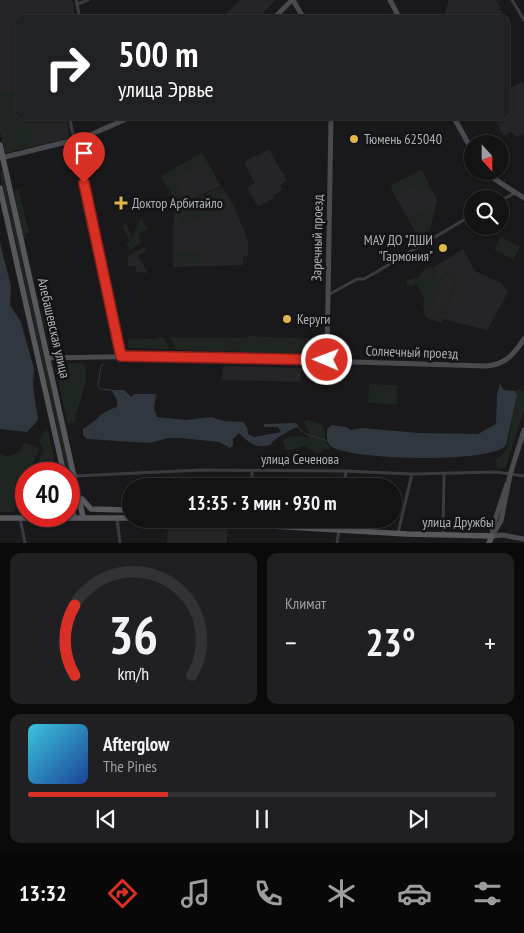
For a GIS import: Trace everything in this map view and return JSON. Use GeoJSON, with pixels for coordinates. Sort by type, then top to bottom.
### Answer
{"type":"FeatureCollection","features":[{"type":"Feature","properties":{"kind":"main road","name":"Алебашевская улица"},"geometry":{"type":"LineString","coordinates":[[0,145],[1,158],[21,237],[72,462]]}},
{"type":"Feature","properties":{"kind":"main road","name":"Алебашевская улица"},"geometry":{"type":"LineString","coordinates":[[0,188],[61,462]]}},
{"type":"Feature","properties":{"kind":"main road"},"geometry":{"type":"LineString","coordinates":[[12,239],[16,236],[21,237]]}},
{"type":"Feature","properties":{"kind":"main road"},"geometry":{"type":"LineString","coordinates":[[80,497],[91,509],[122,510]]}},
{"type":"Feature","properties":{"kind":"main road","name":"Алебашевская улица"},"geometry":{"type":"LineString","coordinates":[[80,500],[84,517]]}},
{"type":"Feature","properties":{"kind":"main road"},"geometry":{"type":"LineString","coordinates":[[0,518],[15,517]]}},
{"type":"Feature","properties":{"kind":"main road"},"geometry":{"type":"LineString","coordinates":[[80,517],[122,517]]}},
{"type":"Feature","properties":{"kind":"main road","name":"улица Дружбы"},"geometry":{"type":"LineString","coordinates":[[319,528],[443,536],[492,536]]}},
{"type":"Feature","properties":{"kind":"main road"},"geometry":{"type":"LineString","coordinates":[[489,543],[492,536]]}},
{"type":"Feature","properties":{"kind":"street"},"geometry":{"type":"LineString","coordinates":[[79,15],[77,2],[88,0]]}},
{"type":"Feature","properties":{"kind":"street"},"geometry":{"type":"LineString","coordinates":[[277,15],[292,0],[301,15]]}},
{"type":"Feature","properties":{"kind":"street"},"geometry":{"type":"LineString","coordinates":[[390,0],[398,15]]}},
{"type":"Feature","properties":{"kind":"street"},"geometry":{"type":"LineString","coordinates":[[512,0],[524,20]]}},
{"type":"Feature","properties":{"kind":"street"},"geometry":{"type":"LineString","coordinates":[[70,120],[121,356]]}},
{"type":"Feature","properties":{"kind":"street"},"geometry":{"type":"LineString","coordinates":[[1,158],[74,141],[100,132],[125,120]]}},
{"type":"Feature","properties":{"kind":"street","name":"Заречный проезд"},"geometry":{"type":"LineString","coordinates":[[327,360],[331,120]]}},
{"type":"Feature","properties":{"kind":"street"},"geometry":{"type":"LineString","coordinates":[[455,120],[464,136]]}},
{"type":"Feature","properties":{"kind":"street"},"geometry":{"type":"LineString","coordinates":[[498,180],[524,198]]}},
{"type":"Feature","properties":{"kind":"street"},"geometry":{"type":"LineString","coordinates":[[509,196],[515,193]]}},
{"type":"Feature","properties":{"kind":"street"},"geometry":{"type":"LineString","coordinates":[[327,296],[394,262],[464,220]]}},
{"type":"Feature","properties":{"kind":"street","name":"Солнечный проезд"},"geometry":{"type":"LineString","coordinates":[[48,358],[121,356],[493,365],[511,357],[524,339]]}},
{"type":"Feature","properties":{"kind":"street"},"geometry":{"type":"LineString","coordinates":[[492,536],[501,522],[509,478],[524,430]]}},
{"type":"Feature","properties":{"kind":"street"},"geometry":{"type":"LineString","coordinates":[[252,471],[252,478]]}},
{"type":"Feature","properties":{"kind":"street"},"geometry":{"type":"LineString","coordinates":[[345,478],[346,471]]}},
{"type":"Feature","properties":{"kind":"street","name":"улица Сеченова"},"geometry":{"type":"LineString","coordinates":[[80,476],[118,472],[346,471],[412,474],[496,472],[509,478],[524,476]]}},
{"type":"Feature","properties":{"kind":"street"},"geometry":{"type":"LineString","coordinates":[[443,536],[444,473]]}},
{"type":"Feature","properties":{"kind":"street"},"geometry":{"type":"LineString","coordinates":[[398,533],[412,474]]}},
{"type":"Feature","properties":{"kind":"street"},"geometry":{"type":"LineString","coordinates":[[117,518],[120,543]]}},
{"type":"Feature","properties":{"kind":"street"},"geometry":{"type":"LineString","coordinates":[[22,527],[25,543]]}},
{"type":"Feature","properties":{"kind":"street"},"geometry":{"type":"LineString","coordinates":[[337,543],[339,530]]}},
{"type":"Feature","properties":{"kind":"street","name":"улица Дружбы"},"geometry":{"type":"LineString","coordinates":[[492,536],[502,535],[524,539]]}},
{"type":"Feature","properties":{"kind":"shaded area"},"geometry":{"type":"Polygon","coordinates":[[[0,0],[72,0],[75,15],[15,15],[15,120],[67,120],[70,138],[5,153],[0,130],[0,0]]]}},
{"type":"Feature","properties":{"kind":"shaded area"},"geometry":{"type":"Polygon","coordinates":[[[240,0],[276,0],[261,15],[225,15],[240,0]]]}},
{"type":"Feature","properties":{"kind":"shaded area"},"geometry":{"type":"Polygon","coordinates":[[[449,0],[496,0],[503,13],[500,15],[444,15],[449,0]]]}},
{"type":"Feature","properties":{"kind":"shaded area"},"geometry":{"type":"Polygon","coordinates":[[[522,82],[524,86],[524,133],[517,137],[511,132],[503,135],[495,120],[510,120],[510,88],[522,82]]]}},
{"type":"Feature","properties":{"kind":"shaded area"},"geometry":{"type":"Polygon","coordinates":[[[15,91],[15,120],[30,120],[33,135],[29,147],[9,150],[5,147],[0,116],[0,94],[15,91]]]}},
{"type":"Feature","properties":{"kind":"shaded area"},"geometry":{"type":"Polygon","coordinates":[[[269,149],[287,181],[280,185],[283,190],[272,196],[274,198],[258,207],[247,188],[255,183],[244,162],[269,149]]]}},
{"type":"Feature","properties":{"kind":"shaded area"},"geometry":{"type":"Polygon","coordinates":[[[202,153],[221,186],[175,206],[175,201],[161,176],[202,153]]]}},
{"type":"Feature","properties":{"kind":"shaded area"},"geometry":{"type":"Polygon","coordinates":[[[202,153],[216,177],[212,179],[203,167],[199,166],[176,178],[175,183],[183,198],[176,202],[161,176],[202,153]]]}},
{"type":"Feature","properties":{"kind":"shaded area"},"geometry":{"type":"Polygon","coordinates":[[[2,169],[69,462],[65,462],[0,174],[2,169]]]}},
{"type":"Feature","properties":{"kind":"shaded area"},"geometry":{"type":"Polygon","coordinates":[[[421,169],[437,200],[430,230],[418,236],[391,189],[392,185],[421,169]]]}},
{"type":"Feature","properties":{"kind":"shaded area"},"geometry":{"type":"Polygon","coordinates":[[[420,170],[429,188],[419,193],[414,184],[395,194],[392,185],[420,170]]]}},
{"type":"Feature","properties":{"kind":"shaded area"},"geometry":{"type":"Polygon","coordinates":[[[222,187],[233,204],[248,240],[248,256],[243,257],[243,265],[173,267],[174,208],[222,187]]]}},
{"type":"Feature","properties":{"kind":"shaded area"},"geometry":{"type":"Polygon","coordinates":[[[23,188],[19,192],[29,233],[25,233],[26,239],[23,237],[14,190],[23,188]]]}},
{"type":"Feature","properties":{"kind":"shaded area"},"geometry":{"type":"Polygon","coordinates":[[[221,189],[223,192],[220,193],[226,207],[183,225],[176,208],[221,189]]]}},
{"type":"Feature","properties":{"kind":"shaded area"},"geometry":{"type":"Polygon","coordinates":[[[430,207],[433,212],[429,228],[420,234],[411,218],[430,207]]]}},
{"type":"Feature","properties":{"kind":"shaded area"},"geometry":{"type":"Polygon","coordinates":[[[141,218],[147,229],[138,234],[141,243],[130,250],[126,244],[130,241],[122,226],[126,223],[132,238],[141,218]]]}},
{"type":"Feature","properties":{"kind":"shaded area"},"geometry":{"type":"Polygon","coordinates":[[[501,237],[520,247],[513,260],[494,249],[501,237]]]}},
{"type":"Feature","properties":{"kind":"shaded area"},"geometry":{"type":"Polygon","coordinates":[[[0,243],[11,286],[10,305],[21,322],[34,369],[33,386],[38,420],[27,432],[0,429],[0,243]]]}},
{"type":"Feature","properties":{"kind":"shaded area"},"geometry":{"type":"Polygon","coordinates":[[[144,247],[146,251],[138,256],[148,273],[136,272],[136,266],[128,266],[127,264],[129,255],[144,247]]]}},
{"type":"Feature","properties":{"kind":"shaded area"},"geometry":{"type":"Polygon","coordinates":[[[463,249],[475,271],[501,283],[508,292],[487,330],[443,319],[441,323],[425,317],[423,305],[425,300],[417,278],[463,249]]]}},
{"type":"Feature","properties":{"kind":"shaded area"},"geometry":{"type":"Polygon","coordinates":[[[180,251],[199,251],[201,261],[199,263],[179,264],[177,253],[180,251]]]}},
{"type":"Feature","properties":{"kind":"shaded area"},"geometry":{"type":"Polygon","coordinates":[[[431,266],[438,272],[429,302],[445,268],[447,269],[446,272],[454,273],[458,280],[445,312],[437,317],[426,311],[428,305],[425,303],[424,296],[416,284],[411,287],[407,285],[407,280],[420,277],[421,272],[431,266]],[[447,274],[443,278],[431,307],[431,311],[436,315],[442,312],[455,281],[453,275],[447,274]]]}},
{"type":"Feature","properties":{"kind":"shaded area"},"geometry":{"type":"Polygon","coordinates":[[[40,308],[44,311],[52,310],[56,335],[47,334],[40,308]]]}},
{"type":"Feature","properties":{"kind":"shaded area"},"geometry":{"type":"Polygon","coordinates":[[[249,336],[320,339],[320,354],[176,350],[170,337],[246,338],[249,336]]]}},
{"type":"Feature","properties":{"kind":"shaded area"},"geometry":{"type":"Polygon","coordinates":[[[157,337],[164,337],[169,349],[128,348],[128,338],[156,339],[157,337]]]}},
{"type":"Feature","properties":{"kind":"shaded area"},"geometry":{"type":"Polygon","coordinates":[[[58,364],[84,364],[86,370],[85,384],[75,421],[68,425],[55,367],[58,364]]]}},
{"type":"Feature","properties":{"kind":"shaded area"},"geometry":{"type":"Polygon","coordinates":[[[223,366],[301,368],[301,382],[222,380],[223,366]]]}},
{"type":"Feature","properties":{"kind":"shaded area"},"geometry":{"type":"Polygon","coordinates":[[[369,384],[397,385],[397,404],[368,403],[369,384]]]}},
{"type":"Feature","properties":{"kind":"shaded area"},"geometry":{"type":"Polygon","coordinates":[[[500,384],[504,390],[516,391],[517,395],[506,445],[496,451],[451,457],[392,457],[345,451],[332,447],[328,441],[327,429],[332,425],[346,427],[351,430],[362,428],[419,433],[478,434],[496,424],[497,394],[500,384]]]}},
{"type":"Feature","properties":{"kind":"shaded area"},"geometry":{"type":"Polygon","coordinates":[[[518,389],[524,391],[524,410],[506,467],[497,470],[496,458],[501,456],[507,447],[518,389]]]}},
{"type":"Feature","properties":{"kind":"shaded area"},"geometry":{"type":"Polygon","coordinates":[[[111,390],[124,390],[131,397],[135,394],[156,394],[154,408],[157,417],[186,420],[211,417],[224,421],[243,422],[247,427],[248,434],[254,437],[281,432],[278,427],[264,427],[264,424],[296,423],[300,429],[296,427],[270,445],[265,446],[252,444],[239,433],[233,439],[233,445],[230,448],[219,442],[180,438],[170,438],[149,443],[87,439],[83,435],[83,429],[103,414],[117,407],[117,400],[111,390]]]}},
{"type":"Feature","properties":{"kind":"shaded area"},"geometry":{"type":"Polygon","coordinates":[[[307,420],[321,424],[324,427],[326,443],[332,450],[323,449],[322,452],[316,453],[304,446],[286,451],[283,441],[289,437],[308,437],[309,433],[304,421],[307,420]]]}},
{"type":"Feature","properties":{"kind":"shaded area"},"geometry":{"type":"Polygon","coordinates":[[[47,427],[54,456],[52,462],[37,462],[44,451],[39,440],[47,427]]]}},
{"type":"Feature","properties":{"kind":"shaded area"},"geometry":{"type":"Polygon","coordinates":[[[24,443],[39,448],[34,462],[15,462],[14,512],[0,512],[0,453],[6,457],[19,452],[24,443]]]}},
{"type":"Feature","properties":{"kind":"shaded area"},"geometry":{"type":"Polygon","coordinates":[[[168,528],[227,528],[227,543],[167,543],[168,528]]]}},
{"type":"Feature","properties":{"kind":"waterway"},"geometry":{"type":"LineString","coordinates":[[104,364],[101,366],[98,385],[100,389],[111,390]]}},
{"type":"Feature","properties":{"kind":"waterway"},"geometry":{"type":"LineString","coordinates":[[300,429],[306,434],[328,441]]}},
{"type":"Feature","properties":{"kind":"place","name":"Тюмень 625040"},"geometry":{"type":"Point","coordinates":[354,139]}},
{"type":"Feature","properties":{"kind":"place","name":"Доктор Арбитайло"},"geometry":{"type":"Point","coordinates":[121,203]}},
{"type":"Feature","properties":{"kind":"place","name":"МАУ ДО \"ДШИ \"Гармония\""},"geometry":{"type":"Point","coordinates":[443,248]}},
{"type":"Feature","properties":{"kind":"place","name":"Керуги"},"geometry":{"type":"Point","coordinates":[287,319]}},
{"type":"Feature","properties":{"kind":"route"},"geometry":{"type":"LineString","coordinates":[[84,183],[121,356],[327,360]]}}]}
